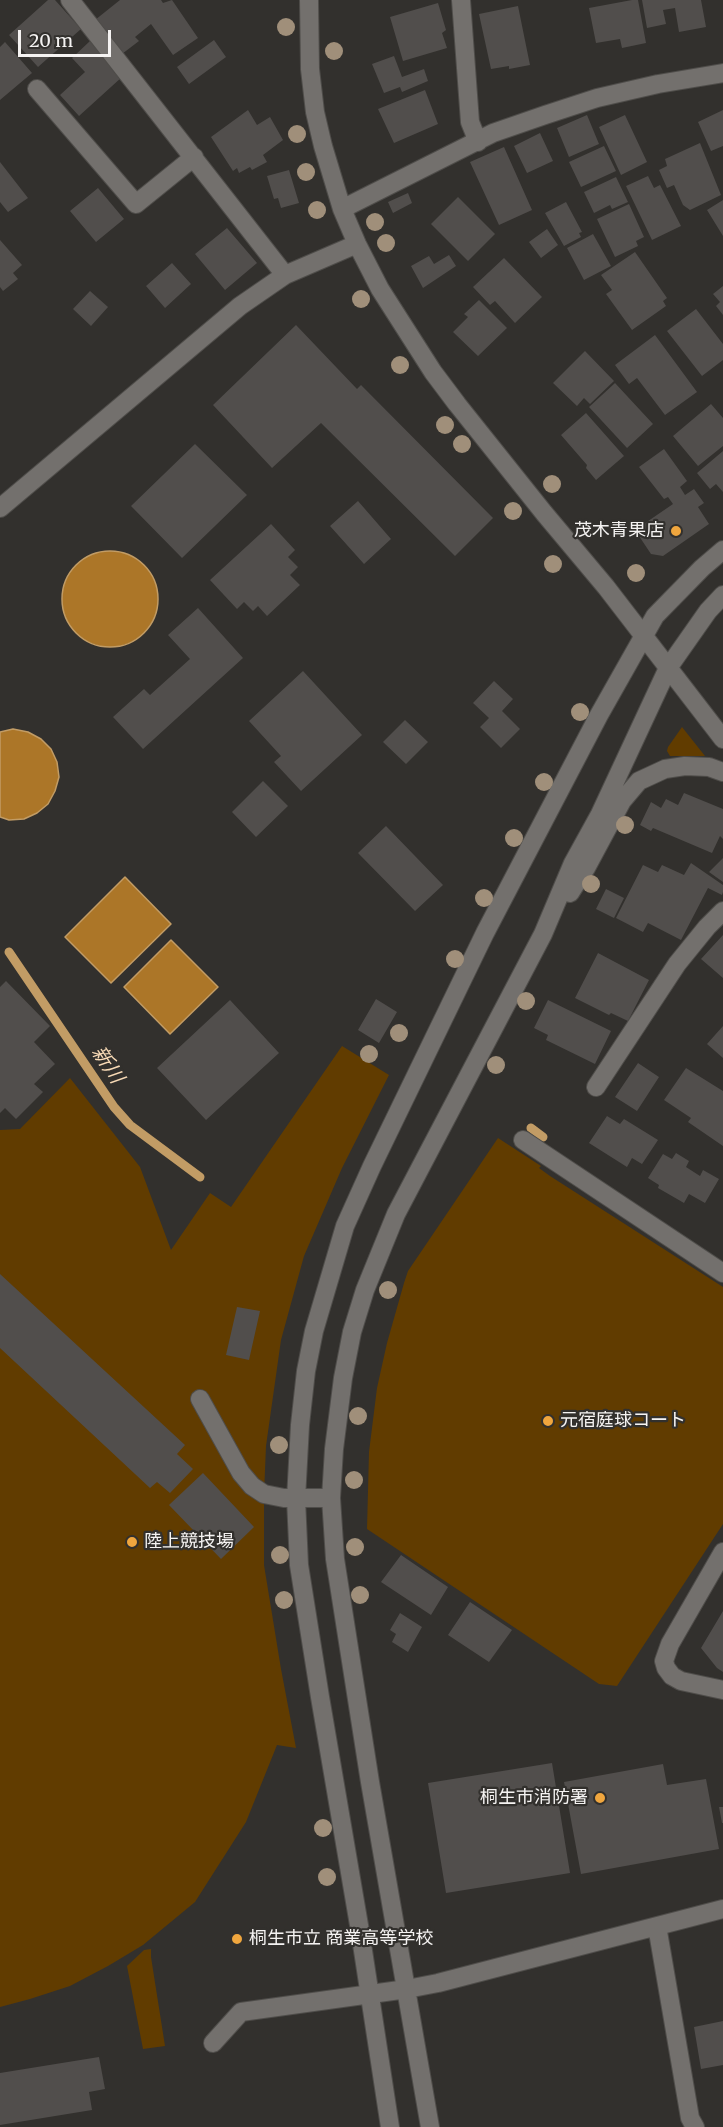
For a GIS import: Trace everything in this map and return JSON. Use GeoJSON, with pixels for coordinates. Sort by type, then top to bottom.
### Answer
{"type":"FeatureCollection","features":[{"type":"Feature","properties":{"kind":"street"},"geometry":{"type":"LineString","coordinates":[[70,0],[285,275]]}},
{"type":"Feature","properties":{"kind":"street"},"geometry":{"type":"LineString","coordinates":[[309,0],[310,69],[315,112],[323,146],[342,209],[380,289],[434,372],[723,739]]}},
{"type":"Feature","properties":{"kind":"street"},"geometry":{"type":"LineString","coordinates":[[461,0],[470,122],[478,142]]}},
{"type":"Feature","properties":{"kind":"street"},"geometry":{"type":"LineString","coordinates":[[342,209],[493,133],[597,98],[658,84],[723,73]]}},
{"type":"Feature","properties":{"kind":"street"},"geometry":{"type":"LineString","coordinates":[[37,89],[136,204],[194,157]]}},
{"type":"Feature","properties":{"kind":"street"},"geometry":{"type":"LineString","coordinates":[[0,508],[240,306],[285,275],[357,244]]}},
{"type":"Feature","properties":{"kind":"street"},"geometry":{"type":"LineString","coordinates":[[390,2127],[301,1576],[296,1499],[306,1371],[325,1289],[345,1226],[485,933],[643,636],[661,610],[723,550]]}},
{"type":"Feature","properties":{"kind":"street"},"geometry":{"type":"LineString","coordinates":[[430,2127],[335,1559],[331,1498],[334,1449],[352,1332],[365,1290],[396,1214],[543,934],[573,863],[600,814],[668,668],[708,611],[723,595]]}},
{"type":"Feature","properties":{"kind":"street"},"geometry":{"type":"LineString","coordinates":[[543,934],[586,868],[622,801],[639,782],[665,769],[686,765],[709,767],[723,772]]}},
{"type":"Feature","properties":{"kind":"street"},"geometry":{"type":"LineString","coordinates":[[596,1087],[677,964],[706,927],[723,911]]}},
{"type":"Feature","properties":{"kind":"street"},"geometry":{"type":"LineString","coordinates":[[523,1140],[723,1273]]}},
{"type":"Feature","properties":{"kind":"street"},"geometry":{"type":"LineString","coordinates":[[200,1399],[241,1473],[252,1486],[264,1494],[296,1499],[331,1498]]}},
{"type":"Feature","properties":{"kind":"street"},"geometry":{"type":"LineString","coordinates":[[723,1552],[670,1644],[664,1661],[666,1668],[681,1681],[723,1690]]}},
{"type":"Feature","properties":{"kind":"street"},"geometry":{"type":"LineString","coordinates":[[213,2043],[241,2012],[370,1995],[438,1983],[723,1909]]}},
{"type":"Feature","properties":{"kind":"street"},"geometry":{"type":"LineString","coordinates":[[657,1926],[690,2118],[695,2127]]}},
{"type":"Feature","properties":{"kind":"shaded area"},"geometry":{"type":"Polygon","coordinates":[[[110,551],[128,554],[144,565],[155,581],[158,599],[155,617],[144,633],[128,644],[110,647],[92,644],[76,633],[65,617],[62,599],[65,581],[76,565],[92,554],[110,551]]]}},
{"type":"Feature","properties":{"kind":"shaded area"},"geometry":{"type":"Polygon","coordinates":[[[682,727],[705,756],[670,756],[667,751],[668,747],[682,727]]]}},
{"type":"Feature","properties":{"kind":"shaded area"},"geometry":{"type":"Polygon","coordinates":[[[13,729],[28,732],[41,739],[51,749],[57,762],[59,777],[48,804],[37,813],[24,819],[9,820],[0,817],[0,732],[13,729]]]}},
{"type":"Feature","properties":{"kind":"shaded area"},"geometry":{"type":"Polygon","coordinates":[[[125,877],[171,924],[111,983],[65,937],[125,877]]]}},
{"type":"Feature","properties":{"kind":"shaded area"},"geometry":{"type":"Polygon","coordinates":[[[171,940],[218,987],[170,1034],[124,987],[171,940]]]}},
{"type":"Feature","properties":{"kind":"shaded area","name":"陸上競技場"},"geometry":{"type":"Polygon","coordinates":[[[342,1046],[389,1075],[342,1168],[304,1256],[281,1340],[266,1446],[264,1565],[296,1748],[277,1745],[246,1822],[195,1902],[143,1945],[108,1966],[70,1986],[0,2007],[0,1130],[20,1129],[70,1078],[140,1167],[171,1250],[210,1193],[231,1207],[342,1046]]]}},
{"type":"Feature","properties":{"kind":"shaded area","name":"元宿庭球コート"},"geometry":{"type":"Polygon","coordinates":[[[498,1138],[541,1166],[539,1168],[550,1176],[723,1287],[723,1524],[617,1686],[599,1684],[367,1529],[369,1452],[377,1388],[387,1343],[408,1271],[498,1138]]]}},
{"type":"Feature","properties":{"kind":"shaded area"},"geometry":{"type":"Polygon","coordinates":[[[151,1949],[165,2046],[143,2049],[127,1966],[144,1950],[151,1949]]]}},
{"type":"Feature","properties":{"kind":"building"},"geometry":{"type":"Polygon","coordinates":[[[48,0],[55,0],[81,29],[38,67],[9,35],[48,0]]]}},
{"type":"Feature","properties":{"kind":"building"},"geometry":{"type":"Polygon","coordinates":[[[120,0],[161,0],[163,3],[172,0],[198,38],[173,55],[151,24],[135,37],[139,41],[122,54],[95,20],[120,0]]]}},
{"type":"Feature","properties":{"kind":"building"},"geometry":{"type":"Polygon","coordinates":[[[638,0],[646,43],[622,48],[620,39],[596,43],[589,8],[638,0]]]}},
{"type":"Feature","properties":{"kind":"building"},"geometry":{"type":"Polygon","coordinates":[[[642,0],[701,0],[706,27],[679,32],[675,8],[663,10],[666,24],[647,28],[642,0]]]}},
{"type":"Feature","properties":{"kind":"building"},"geometry":{"type":"Polygon","coordinates":[[[438,3],[446,30],[442,33],[447,48],[403,61],[390,17],[438,3]]]}},
{"type":"Feature","properties":{"kind":"building"},"geometry":{"type":"Polygon","coordinates":[[[518,6],[530,65],[509,69],[509,66],[491,69],[479,14],[518,6]]]}},
{"type":"Feature","properties":{"kind":"building"},"geometry":{"type":"Polygon","coordinates":[[[214,40],[226,57],[189,84],[177,67],[214,40]]]}},
{"type":"Feature","properties":{"kind":"building"},"geometry":{"type":"Polygon","coordinates":[[[90,41],[122,77],[79,116],[60,95],[85,72],[72,58],[90,41]]]}},
{"type":"Feature","properties":{"kind":"building"},"geometry":{"type":"Polygon","coordinates":[[[5,42],[32,73],[0,100],[0,47],[5,42]]]}},
{"type":"Feature","properties":{"kind":"building"},"geometry":{"type":"Polygon","coordinates":[[[394,56],[402,77],[424,69],[428,81],[402,92],[400,87],[384,93],[372,64],[394,56]]]}},
{"type":"Feature","properties":{"kind":"building"},"geometry":{"type":"Polygon","coordinates":[[[425,90],[438,124],[394,143],[378,109],[425,90]]]}},
{"type":"Feature","properties":{"kind":"building"},"geometry":{"type":"Polygon","coordinates":[[[248,110],[257,125],[270,117],[283,140],[263,155],[267,162],[252,170],[250,167],[239,173],[237,168],[233,171],[211,137],[248,110]]]}},
{"type":"Feature","properties":{"kind":"building"},"geometry":{"type":"Polygon","coordinates":[[[723,110],[723,146],[711,151],[698,122],[723,110]]]}},
{"type":"Feature","properties":{"kind":"building"},"geometry":{"type":"Polygon","coordinates":[[[587,115],[599,144],[569,157],[557,128],[587,115]]]}},
{"type":"Feature","properties":{"kind":"building"},"geometry":{"type":"Polygon","coordinates":[[[625,115],[647,162],[621,175],[599,127],[625,115]]]}},
{"type":"Feature","properties":{"kind":"building"},"geometry":{"type":"Polygon","coordinates":[[[540,133],[553,161],[527,173],[514,146],[540,133]]]}},
{"type":"Feature","properties":{"kind":"building"},"geometry":{"type":"Polygon","coordinates":[[[700,143],[721,195],[690,210],[683,205],[674,185],[667,188],[659,170],[667,166],[665,159],[700,143]]]}},
{"type":"Feature","properties":{"kind":"building"},"geometry":{"type":"Polygon","coordinates":[[[604,146],[616,171],[581,187],[569,162],[604,146]]]}},
{"type":"Feature","properties":{"kind":"building"},"geometry":{"type":"Polygon","coordinates":[[[504,147],[532,210],[499,225],[470,162],[504,147]]]}},
{"type":"Feature","properties":{"kind":"building"},"geometry":{"type":"Polygon","coordinates":[[[0,162],[28,198],[8,212],[0,202],[0,162]]]}},
{"type":"Feature","properties":{"kind":"building"},"geometry":{"type":"Polygon","coordinates":[[[289,170],[299,203],[281,208],[278,198],[274,199],[267,176],[289,170]]]}},
{"type":"Feature","properties":{"kind":"building"},"geometry":{"type":"Polygon","coordinates":[[[648,176],[654,188],[660,185],[681,226],[652,240],[626,186],[648,176]]]}},
{"type":"Feature","properties":{"kind":"building"},"geometry":{"type":"Polygon","coordinates":[[[616,177],[628,202],[612,209],[610,205],[594,213],[584,192],[616,177]]]}},
{"type":"Feature","properties":{"kind":"building"},"geometry":{"type":"Polygon","coordinates":[[[98,188],[124,219],[96,242],[70,211],[98,188]]]}},
{"type":"Feature","properties":{"kind":"building"},"geometry":{"type":"Polygon","coordinates":[[[408,193],[412,203],[393,213],[388,202],[408,193]]]}},
{"type":"Feature","properties":{"kind":"building"},"geometry":{"type":"Polygon","coordinates":[[[458,197],[495,234],[468,261],[431,224],[458,197]]]}},
{"type":"Feature","properties":{"kind":"building"},"geometry":{"type":"Polygon","coordinates":[[[723,200],[723,236],[707,210],[723,200]]]}},
{"type":"Feature","properties":{"kind":"building"},"geometry":{"type":"Polygon","coordinates":[[[566,202],[582,232],[579,233],[581,237],[564,246],[545,213],[566,202]]]}},
{"type":"Feature","properties":{"kind":"building"},"geometry":{"type":"Polygon","coordinates":[[[629,204],[644,237],[636,241],[638,246],[615,257],[597,219],[629,204]]]}},
{"type":"Feature","properties":{"kind":"building"},"geometry":{"type":"Polygon","coordinates":[[[227,228],[257,263],[225,290],[195,254],[227,228]]]}},
{"type":"Feature","properties":{"kind":"building"},"geometry":{"type":"Polygon","coordinates":[[[547,229],[558,245],[541,258],[529,242],[547,229]]]}},
{"type":"Feature","properties":{"kind":"building"},"geometry":{"type":"Polygon","coordinates":[[[593,234],[611,266],[584,280],[567,248],[593,234]]]}},
{"type":"Feature","properties":{"kind":"building"},"geometry":{"type":"Polygon","coordinates":[[[0,240],[22,265],[13,273],[18,279],[3,291],[0,287],[0,240]]]}},
{"type":"Feature","properties":{"kind":"building"},"geometry":{"type":"Polygon","coordinates":[[[635,252],[667,298],[663,301],[666,306],[632,330],[606,294],[612,290],[601,275],[635,252]]]}},
{"type":"Feature","properties":{"kind":"building"},"geometry":{"type":"Polygon","coordinates":[[[449,255],[456,266],[423,288],[411,266],[429,256],[434,264],[449,255]]]}},
{"type":"Feature","properties":{"kind":"building"},"geometry":{"type":"Polygon","coordinates":[[[504,258],[542,297],[515,323],[495,301],[490,305],[473,287],[504,258]]]}},
{"type":"Feature","properties":{"kind":"building"},"geometry":{"type":"Polygon","coordinates":[[[172,263],[191,284],[165,308],[146,286],[172,263]]]}},
{"type":"Feature","properties":{"kind":"building"},"geometry":{"type":"Polygon","coordinates":[[[723,286],[723,315],[716,306],[720,302],[713,294],[723,286]]]}},
{"type":"Feature","properties":{"kind":"building"},"geometry":{"type":"Polygon","coordinates":[[[90,291],[108,307],[91,326],[73,309],[90,291]]]}},
{"type":"Feature","properties":{"kind":"building"},"geometry":{"type":"Polygon","coordinates":[[[479,300],[507,328],[478,356],[453,332],[468,317],[464,314],[479,300]]]}},
{"type":"Feature","properties":{"kind":"building"},"geometry":{"type":"Polygon","coordinates":[[[696,309],[723,344],[723,360],[702,376],[667,331],[696,309]]]}},
{"type":"Feature","properties":{"kind":"building"},"geometry":{"type":"Polygon","coordinates":[[[296,325],[357,389],[361,385],[493,518],[455,556],[321,423],[272,468],[213,405],[296,325]]]}},
{"type":"Feature","properties":{"kind":"building"},"geometry":{"type":"Polygon","coordinates":[[[655,335],[697,392],[665,415],[637,378],[629,384],[615,365],[655,335]]]}},
{"type":"Feature","properties":{"kind":"building"},"geometry":{"type":"Polygon","coordinates":[[[585,351],[614,381],[590,404],[584,398],[577,406],[553,383],[585,351]]]}},
{"type":"Feature","properties":{"kind":"building"},"geometry":{"type":"Polygon","coordinates":[[[615,383],[653,424],[627,448],[589,407],[615,383]]]}},
{"type":"Feature","properties":{"kind":"building"},"geometry":{"type":"Polygon","coordinates":[[[711,404],[723,418],[723,446],[698,466],[673,436],[711,404]]]}},
{"type":"Feature","properties":{"kind":"building"},"geometry":{"type":"Polygon","coordinates":[[[586,413],[624,456],[596,480],[586,468],[587,465],[561,435],[586,413]]]}},
{"type":"Feature","properties":{"kind":"building"},"geometry":{"type":"Polygon","coordinates":[[[195,444],[247,495],[182,558],[131,506],[195,444]]]}},
{"type":"Feature","properties":{"kind":"building"},"geometry":{"type":"Polygon","coordinates":[[[664,449],[687,481],[680,487],[685,495],[694,489],[704,503],[698,507],[709,524],[663,556],[651,554],[635,530],[673,504],[668,497],[664,499],[639,467],[664,449]]]}},
{"type":"Feature","properties":{"kind":"building"},"geometry":{"type":"Polygon","coordinates":[[[723,451],[723,492],[716,484],[710,489],[697,473],[723,451]]]}},
{"type":"Feature","properties":{"kind":"building"},"geometry":{"type":"Polygon","coordinates":[[[358,501],[391,539],[364,564],[330,526],[358,501]]]}},
{"type":"Feature","properties":{"kind":"building"},"geometry":{"type":"Polygon","coordinates":[[[271,524],[295,550],[288,557],[298,567],[290,575],[300,585],[267,616],[258,606],[253,611],[244,602],[237,609],[210,580],[271,524]]]}},
{"type":"Feature","properties":{"kind":"building"},"geometry":{"type":"Polygon","coordinates":[[[198,608],[243,658],[143,749],[113,717],[144,689],[150,695],[190,659],[168,635],[198,608]]]}},
{"type":"Feature","properties":{"kind":"building"},"geometry":{"type":"Polygon","coordinates":[[[303,671],[362,735],[301,791],[274,762],[281,756],[249,721],[303,671]]]}},
{"type":"Feature","properties":{"kind":"building"},"geometry":{"type":"Polygon","coordinates":[[[494,681],[513,699],[502,711],[520,729],[501,748],[480,727],[489,718],[473,703],[494,681]]]}},
{"type":"Feature","properties":{"kind":"building"},"geometry":{"type":"Polygon","coordinates":[[[405,720],[428,742],[406,764],[383,742],[405,720]]]}},
{"type":"Feature","properties":{"kind":"building"},"geometry":{"type":"Polygon","coordinates":[[[263,781],[288,806],[256,837],[232,812],[263,781]]]}},
{"type":"Feature","properties":{"kind":"building"},"geometry":{"type":"Polygon","coordinates":[[[684,793],[723,809],[723,839],[720,836],[712,853],[653,828],[651,831],[640,825],[651,802],[661,808],[666,799],[678,805],[684,793]]]}},
{"type":"Feature","properties":{"kind":"building"},"geometry":{"type":"Polygon","coordinates":[[[386,826],[443,885],[415,911],[358,853],[386,826]]]}},
{"type":"Feature","properties":{"kind":"building"},"geometry":{"type":"Polygon","coordinates":[[[723,858],[723,882],[709,872],[723,858]]]}},
{"type":"Feature","properties":{"kind":"building"},"geometry":{"type":"Polygon","coordinates":[[[691,863],[723,885],[723,892],[722,895],[708,888],[681,940],[648,923],[643,932],[616,918],[643,865],[658,872],[662,865],[684,875],[691,863]]]}},
{"type":"Feature","properties":{"kind":"building"},"geometry":{"type":"Polygon","coordinates":[[[606,889],[624,898],[614,918],[596,909],[606,889]]]}},
{"type":"Feature","properties":{"kind":"building"},"geometry":{"type":"Polygon","coordinates":[[[723,935],[723,978],[701,959],[723,935]]]}},
{"type":"Feature","properties":{"kind":"building"},"geometry":{"type":"Polygon","coordinates":[[[598,953],[649,980],[628,1021],[611,1013],[609,1015],[575,998],[598,953]]]}},
{"type":"Feature","properties":{"kind":"building"},"geometry":{"type":"Polygon","coordinates":[[[6,981],[50,1026],[34,1042],[55,1064],[34,1084],[43,1092],[16,1119],[5,1108],[0,1113],[0,987],[6,981]]]}},
{"type":"Feature","properties":{"kind":"building"},"geometry":{"type":"Polygon","coordinates":[[[376,999],[397,1012],[379,1043],[358,1030],[376,999]]]}},
{"type":"Feature","properties":{"kind":"building"},"geometry":{"type":"Polygon","coordinates":[[[230,1000],[279,1053],[206,1120],[157,1068],[230,1000]]]}},
{"type":"Feature","properties":{"kind":"building"},"geometry":{"type":"Polygon","coordinates":[[[548,1000],[611,1031],[595,1064],[546,1040],[548,1035],[534,1028],[548,1000]]]}},
{"type":"Feature","properties":{"kind":"building"},"geometry":{"type":"Polygon","coordinates":[[[723,1026],[723,1058],[707,1044],[723,1026]]]}},
{"type":"Feature","properties":{"kind":"building"},"geometry":{"type":"Polygon","coordinates":[[[638,1063],[659,1077],[637,1111],[615,1097],[638,1063]]]}},
{"type":"Feature","properties":{"kind":"building"},"geometry":{"type":"Polygon","coordinates":[[[686,1068],[723,1091],[723,1146],[688,1122],[691,1118],[664,1100],[686,1068]]]}},
{"type":"Feature","properties":{"kind":"building"},"geometry":{"type":"Polygon","coordinates":[[[607,1116],[620,1124],[624,1119],[658,1140],[642,1164],[632,1158],[627,1167],[589,1143],[607,1116]]]}},
{"type":"Feature","properties":{"kind":"building"},"geometry":{"type":"Polygon","coordinates":[[[676,1153],[689,1161],[686,1167],[700,1176],[703,1170],[719,1179],[705,1203],[689,1194],[684,1203],[658,1188],[659,1185],[648,1178],[663,1154],[672,1159],[676,1153]]]}},
{"type":"Feature","properties":{"kind":"building"},"geometry":{"type":"Polygon","coordinates":[[[0,1274],[185,1445],[177,1454],[193,1469],[170,1493],[157,1482],[150,1488],[0,1348],[0,1274]]]}},
{"type":"Feature","properties":{"kind":"building"},"geometry":{"type":"Polygon","coordinates":[[[237,1307],[260,1311],[249,1360],[226,1355],[237,1307]]]}},
{"type":"Feature","properties":{"kind":"building"},"geometry":{"type":"Polygon","coordinates":[[[203,1473],[254,1527],[221,1559],[169,1505],[203,1473]]]}},
{"type":"Feature","properties":{"kind":"building"},"geometry":{"type":"Polygon","coordinates":[[[401,1555],[448,1587],[431,1615],[381,1582],[401,1555]]]}},
{"type":"Feature","properties":{"kind":"building"},"geometry":{"type":"Polygon","coordinates":[[[470,1602],[512,1630],[489,1662],[448,1635],[470,1602]]]}},
{"type":"Feature","properties":{"kind":"building"},"geometry":{"type":"Polygon","coordinates":[[[723,1611],[723,1672],[701,1648],[723,1611]]]}},
{"type":"Feature","properties":{"kind":"building"},"geometry":{"type":"Polygon","coordinates":[[[400,1613],[422,1627],[408,1652],[392,1642],[396,1634],[390,1630],[400,1613]]]}},
{"type":"Feature","properties":{"kind":"building"},"geometry":{"type":"Polygon","coordinates":[[[552,1763],[570,1873],[446,1893],[428,1783],[552,1763]]]}},
{"type":"Feature","properties":{"kind":"building"},"geometry":{"type":"Polygon","coordinates":[[[663,1764],[667,1785],[706,1779],[719,1849],[581,1874],[564,1782],[663,1764]]]}},
{"type":"Feature","properties":{"kind":"building"},"geometry":{"type":"Polygon","coordinates":[[[719,1807],[723,1807],[723,1823],[722,1823],[719,1807]]]}},
{"type":"Feature","properties":{"kind":"building"},"geometry":{"type":"Polygon","coordinates":[[[723,2021],[723,2065],[701,2069],[694,2027],[723,2021]]]}},
{"type":"Feature","properties":{"kind":"building"},"geometry":{"type":"Polygon","coordinates":[[[99,2057],[105,2089],[89,2092],[92,2110],[0,2125],[0,2073],[99,2057]]]}},
{"type":"Feature","properties":{"kind":"waterway","name":"新川"},"geometry":{"type":"LineString","coordinates":[[9,952],[114,1107],[130,1125],[200,1177]]}},
{"type":"Feature","properties":{"kind":"waterway","name":"新川"},"geometry":{"type":"LineString","coordinates":[[531,1128],[543,1137]]}},
{"type":"Feature","properties":{"kind":"place","name":"茂木青果店"},"geometry":{"type":"Point","coordinates":[676,531]}},
{"type":"Feature","properties":{"kind":"place","name":"元宿庭球コート"},"geometry":{"type":"Point","coordinates":[548,1421]}},
{"type":"Feature","properties":{"kind":"place","name":"陸上競技場"},"geometry":{"type":"Point","coordinates":[132,1542]}},
{"type":"Feature","properties":{"kind":"place","name":"桐生市消防署"},"geometry":{"type":"Point","coordinates":[600,1798]}},
{"type":"Feature","properties":{"kind":"place","name":"桐生市立 商業高等学校"},"geometry":{"type":"Point","coordinates":[237,1939]}}]}
